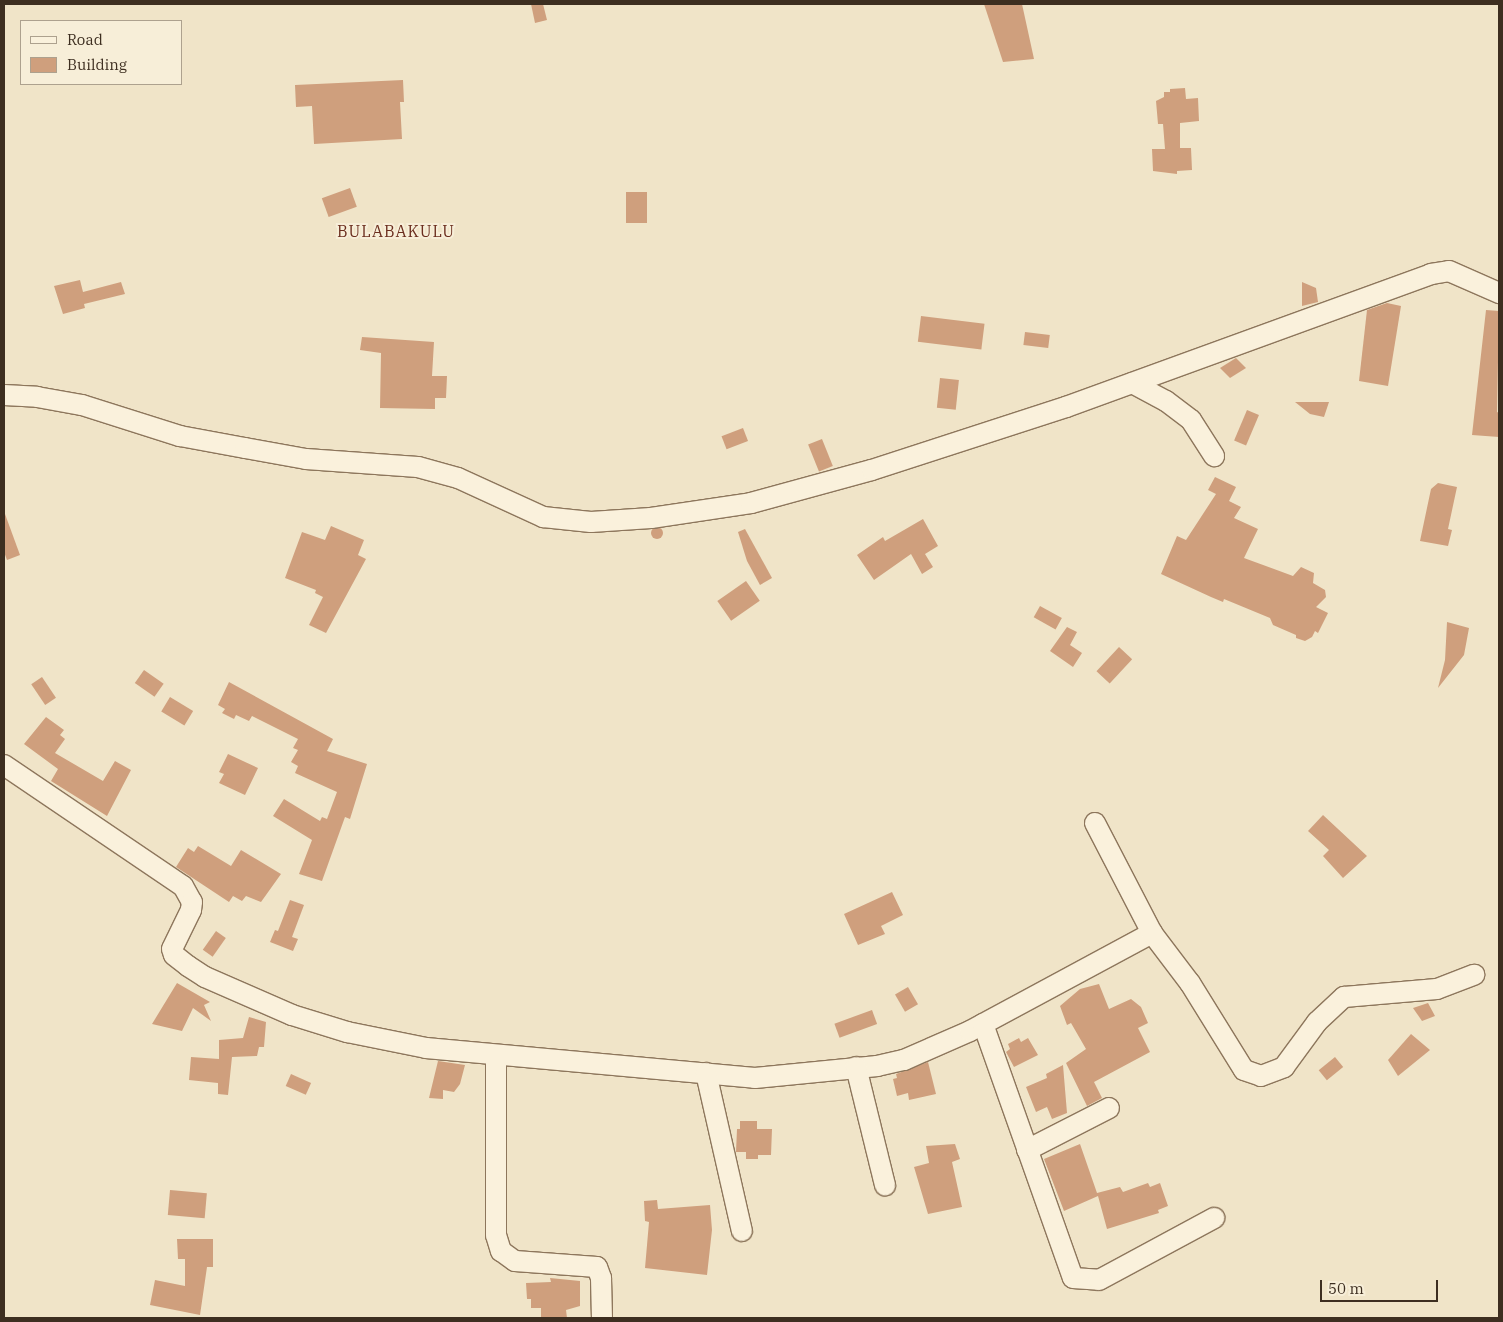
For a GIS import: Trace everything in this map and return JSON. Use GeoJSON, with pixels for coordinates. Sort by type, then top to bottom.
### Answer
{"type":"FeatureCollection","features":[{"type":"Feature","properties":{"kind":"street"},"geometry":{"type":"LineString","coordinates":[[4,395],[37,397],[82,405],[180,436],[306,459],[418,467],[458,478],[543,517],[591,522],[651,518],[751,503],[872,470],[1132,383],[1430,274],[1449,271],[1499,293]]}},
{"type":"Feature","properties":{"kind":"street"},"geometry":{"type":"LineString","coordinates":[[1132,383],[1166,401],[1191,420],[1214,456]]}},
{"type":"Feature","properties":{"kind":"street"},"geometry":{"type":"LineString","coordinates":[[4,765],[183,886],[192,902],[192,910],[172,950],[174,956],[204,977],[292,1015],[347,1032],[426,1048],[755,1078],[856,1068],[904,1060],[982,1024],[1152,933]]}},
{"type":"Feature","properties":{"kind":"street"},"geometry":{"type":"LineString","coordinates":[[1094,823],[1152,933],[1190,983],[1244,1070],[1261,1076],[1284,1067],[1317,1022],[1344,997],[1437,989],[1474,975]]}},
{"type":"Feature","properties":{"kind":"street"},"geometry":{"type":"LineString","coordinates":[[982,1024],[1073,1278],[1099,1280],[1214,1218]]}},
{"type":"Feature","properties":{"kind":"street"},"geometry":{"type":"LineString","coordinates":[[496,1055],[496,1235],[501,1251],[516,1261],[597,1267],[601,1278],[602,1318]]}},
{"type":"Feature","properties":{"kind":"street"},"geometry":{"type":"LineString","coordinates":[[856,1068],[885,1185]]}},
{"type":"Feature","properties":{"kind":"street"},"geometry":{"type":"LineString","coordinates":[[706,1073],[742,1231]]}},
{"type":"Feature","properties":{"kind":"street"},"geometry":{"type":"LineString","coordinates":[[1027,1150],[1109,1108]]}},
{"type":"Feature","properties":{"kind":"building"},"geometry":{"type":"Polygon","coordinates":[[[531,4],[543,4],[547,20],[535,23],[531,4]]]}},
{"type":"Feature","properties":{"kind":"building"},"geometry":{"type":"Polygon","coordinates":[[[984,4],[1022,4],[1034,59],[1003,62],[984,4]]]}},
{"type":"Feature","properties":{"kind":"building"},"geometry":{"type":"Polygon","coordinates":[[[403,80],[404,102],[400,102],[402,139],[314,144],[312,106],[296,107],[295,85],[403,80]]]}},
{"type":"Feature","properties":{"kind":"building"},"geometry":{"type":"Polygon","coordinates":[[[1185,88],[1186,99],[1198,98],[1199,121],[1180,123],[1180,148],[1191,148],[1192,170],[1177,171],[1177,174],[1153,171],[1152,149],[1165,149],[1163,124],[1158,124],[1156,101],[1164,97],[1164,92],[1170,92],[1170,89],[1185,88]]]}},
{"type":"Feature","properties":{"kind":"building"},"geometry":{"type":"Polygon","coordinates":[[[350,188],[357,207],[329,217],[322,198],[350,188]]]}},
{"type":"Feature","properties":{"kind":"building"},"geometry":{"type":"Polygon","coordinates":[[[626,192],[647,192],[647,223],[626,223],[626,192]]]}},
{"type":"Feature","properties":{"kind":"building"},"geometry":{"type":"Polygon","coordinates":[[[80,280],[83,292],[121,282],[125,294],[84,304],[85,308],[63,314],[54,286],[80,280]]]}},
{"type":"Feature","properties":{"kind":"building"},"geometry":{"type":"Polygon","coordinates":[[[1302,282],[1316,288],[1318,302],[1302,306],[1302,282]]]}},
{"type":"Feature","properties":{"kind":"building"},"geometry":{"type":"Polygon","coordinates":[[[1387,303],[1401,306],[1388,386],[1359,381],[1367,310],[1387,303]]]}},
{"type":"Feature","properties":{"kind":"building"},"geometry":{"type":"Polygon","coordinates":[[[1486,310],[1499,311],[1497,412],[1499,413],[1499,437],[1472,435],[1486,310]]]}},
{"type":"Feature","properties":{"kind":"building"},"geometry":{"type":"Polygon","coordinates":[[[921,316],[985,324],[981,350],[918,342],[921,316]]]}},
{"type":"Feature","properties":{"kind":"building"},"geometry":{"type":"Polygon","coordinates":[[[1025,332],[1050,335],[1048,348],[1023,345],[1025,332]]]}},
{"type":"Feature","properties":{"kind":"building"},"geometry":{"type":"Polygon","coordinates":[[[362,337],[434,342],[432,376],[447,376],[446,398],[435,398],[435,409],[380,408],[381,353],[360,350],[362,337]]]}},
{"type":"Feature","properties":{"kind":"building"},"geometry":{"type":"Polygon","coordinates":[[[1236,358],[1246,368],[1230,378],[1220,368],[1236,358]]]}},
{"type":"Feature","properties":{"kind":"building"},"geometry":{"type":"Polygon","coordinates":[[[940,378],[959,380],[956,410],[937,408],[940,378]]]}},
{"type":"Feature","properties":{"kind":"building"},"geometry":{"type":"Polygon","coordinates":[[[1295,402],[1329,402],[1324,417],[1310,414],[1295,402]]]}},
{"type":"Feature","properties":{"kind":"building"},"geometry":{"type":"Polygon","coordinates":[[[1247,410],[1259,415],[1246,445],[1234,440],[1247,410]]]}},
{"type":"Feature","properties":{"kind":"building"},"geometry":{"type":"Polygon","coordinates":[[[743,428],[748,441],[727,449],[722,436],[743,428]]]}},
{"type":"Feature","properties":{"kind":"building"},"geometry":{"type":"Polygon","coordinates":[[[822,439],[833,466],[819,472],[808,445],[822,439]]]}},
{"type":"Feature","properties":{"kind":"building"},"geometry":{"type":"Polygon","coordinates":[[[1215,477],[1236,487],[1229,501],[1241,507],[1234,518],[1258,529],[1244,558],[1293,576],[1301,567],[1314,573],[1313,583],[1325,590],[1326,597],[1316,607],[1328,613],[1318,633],[1315,631],[1312,637],[1305,641],[1296,638],[1296,635],[1273,625],[1270,618],[1224,599],[1223,602],[1161,574],[1177,536],[1186,540],[1216,494],[1208,490],[1215,477]]]}},
{"type":"Feature","properties":{"kind":"building"},"geometry":{"type":"Polygon","coordinates":[[[1438,483],[1457,487],[1448,529],[1452,530],[1448,546],[1420,541],[1431,489],[1438,483]]]}},
{"type":"Feature","properties":{"kind":"building"},"geometry":{"type":"Polygon","coordinates":[[[5,514],[20,555],[7,560],[4,552],[5,514]]]}},
{"type":"Feature","properties":{"kind":"building"},"geometry":{"type":"Polygon","coordinates":[[[923,519],[938,546],[925,554],[933,567],[922,574],[911,554],[874,580],[857,555],[883,537],[885,541],[923,519]]]}},
{"type":"Feature","properties":{"kind":"building"},"geometry":{"type":"Polygon","coordinates":[[[331,526],[364,540],[358,555],[366,559],[326,633],[309,625],[323,597],[315,593],[316,590],[285,578],[302,532],[325,540],[331,526]]]}},
{"type":"Feature","properties":{"kind":"building"},"geometry":{"type":"Polygon","coordinates":[[[655,527],[659,527],[663,533],[659,539],[655,539],[651,535],[651,531],[655,527]]]}},
{"type":"Feature","properties":{"kind":"building"},"geometry":{"type":"Polygon","coordinates":[[[745,529],[772,578],[760,585],[747,561],[738,532],[745,529]]]}},
{"type":"Feature","properties":{"kind":"building"},"geometry":{"type":"Polygon","coordinates":[[[746,581],[760,601],[731,621],[717,601],[746,581]]]}},
{"type":"Feature","properties":{"kind":"building"},"geometry":{"type":"Polygon","coordinates":[[[1040,606],[1062,618],[1056,629],[1034,617],[1040,606]]]}},
{"type":"Feature","properties":{"kind":"building"},"geometry":{"type":"Polygon","coordinates":[[[1447,622],[1469,628],[1464,655],[1438,688],[1445,660],[1447,622]]]}},
{"type":"Feature","properties":{"kind":"building"},"geometry":{"type":"Polygon","coordinates":[[[1067,627],[1077,632],[1070,645],[1082,653],[1073,667],[1050,651],[1067,627]]]}},
{"type":"Feature","properties":{"kind":"building"},"geometry":{"type":"Polygon","coordinates":[[[1119,647],[1132,659],[1110,683],[1096,671],[1119,647]]]}},
{"type":"Feature","properties":{"kind":"building"},"geometry":{"type":"Polygon","coordinates":[[[144,670],[164,684],[154,697],[135,683],[144,670]]]}},
{"type":"Feature","properties":{"kind":"building"},"geometry":{"type":"Polygon","coordinates":[[[42,677],[56,698],[45,705],[31,684],[42,677]]]}},
{"type":"Feature","properties":{"kind":"building"},"geometry":{"type":"Polygon","coordinates":[[[229,682],[333,739],[327,751],[367,764],[350,819],[345,817],[322,881],[299,874],[312,840],[273,816],[284,799],[320,821],[322,817],[327,819],[337,792],[295,773],[298,766],[291,762],[298,750],[293,748],[298,739],[252,716],[249,721],[236,715],[234,719],[222,713],[225,709],[218,705],[229,682]]]}},
{"type":"Feature","properties":{"kind":"building"},"geometry":{"type":"Polygon","coordinates":[[[170,697],[193,711],[184,725],[161,712],[170,697]]]}},
{"type":"Feature","properties":{"kind":"building"},"geometry":{"type":"Polygon","coordinates":[[[46,717],[64,730],[60,735],[65,739],[55,753],[103,781],[115,761],[131,770],[107,816],[51,781],[58,769],[24,744],[46,717]]]}},
{"type":"Feature","properties":{"kind":"building"},"geometry":{"type":"Polygon","coordinates":[[[228,754],[258,768],[245,795],[219,783],[224,774],[219,772],[228,754]]]}},
{"type":"Feature","properties":{"kind":"building"},"geometry":{"type":"Polygon","coordinates":[[[1323,815],[1367,856],[1343,878],[1323,856],[1329,850],[1308,831],[1323,815]]]}},
{"type":"Feature","properties":{"kind":"building"},"geometry":{"type":"Polygon","coordinates":[[[198,846],[231,866],[241,850],[281,874],[261,902],[246,896],[242,901],[233,896],[229,902],[176,867],[188,848],[194,852],[198,846]]]}},
{"type":"Feature","properties":{"kind":"building"},"geometry":{"type":"Polygon","coordinates":[[[892,892],[903,915],[881,926],[885,934],[858,945],[844,914],[892,892]]]}},
{"type":"Feature","properties":{"kind":"building"},"geometry":{"type":"Polygon","coordinates":[[[290,900],[304,905],[292,937],[298,939],[293,951],[270,942],[275,930],[278,931],[290,900]]]}},
{"type":"Feature","properties":{"kind":"building"},"geometry":{"type":"Polygon","coordinates":[[[216,931],[226,938],[213,957],[203,950],[216,931]]]}},
{"type":"Feature","properties":{"kind":"building"},"geometry":{"type":"Polygon","coordinates":[[[177,983],[210,1002],[204,1005],[211,1021],[193,1008],[182,1031],[152,1024],[177,983]]]}},
{"type":"Feature","properties":{"kind":"building"},"geometry":{"type":"Polygon","coordinates":[[[1099,984],[1109,1009],[1131,999],[1141,1007],[1148,1023],[1138,1028],[1150,1052],[1094,1082],[1102,1098],[1087,1106],[1066,1063],[1086,1049],[1071,1023],[1067,1025],[1060,1006],[1080,989],[1099,984]]]}},
{"type":"Feature","properties":{"kind":"building"},"geometry":{"type":"Polygon","coordinates":[[[908,987],[918,1004],[905,1012],[895,994],[908,987]]]}},
{"type":"Feature","properties":{"kind":"building"},"geometry":{"type":"Polygon","coordinates":[[[1428,1003],[1435,1016],[1422,1021],[1413,1008],[1428,1003]]]}},
{"type":"Feature","properties":{"kind":"building"},"geometry":{"type":"Polygon","coordinates":[[[872,1010],[877,1024],[840,1038],[834,1024],[872,1010]]]}},
{"type":"Feature","properties":{"kind":"building"},"geometry":{"type":"Polygon","coordinates":[[[249,1017],[266,1022],[264,1047],[259,1047],[257,1056],[232,1057],[228,1095],[218,1094],[218,1083],[189,1080],[191,1057],[219,1059],[219,1040],[243,1038],[249,1017]]]}},
{"type":"Feature","properties":{"kind":"building"},"geometry":{"type":"Polygon","coordinates":[[[1411,1034],[1430,1050],[1398,1076],[1388,1060],[1411,1034]]]}},
{"type":"Feature","properties":{"kind":"building"},"geometry":{"type":"Polygon","coordinates":[[[1019,1038],[1021,1042],[1028,1038],[1038,1055],[1014,1067],[1006,1052],[1010,1049],[1008,1044],[1019,1038]]]}},
{"type":"Feature","properties":{"kind":"building"},"geometry":{"type":"Polygon","coordinates":[[[1335,1057],[1343,1067],[1327,1080],[1319,1070],[1335,1057]]]}},
{"type":"Feature","properties":{"kind":"building"},"geometry":{"type":"Polygon","coordinates":[[[438,1061],[465,1065],[460,1084],[454,1092],[443,1090],[443,1099],[429,1098],[438,1061]]]}},
{"type":"Feature","properties":{"kind":"building"},"geometry":{"type":"Polygon","coordinates":[[[928,1062],[936,1094],[909,1100],[908,1093],[897,1096],[893,1079],[897,1078],[896,1074],[928,1062]]]}},
{"type":"Feature","properties":{"kind":"building"},"geometry":{"type":"Polygon","coordinates":[[[1063,1065],[1067,1113],[1052,1119],[1047,1107],[1036,1112],[1026,1087],[1047,1078],[1046,1074],[1063,1065]]]}},
{"type":"Feature","properties":{"kind":"building"},"geometry":{"type":"Polygon","coordinates":[[[291,1074],[311,1083],[306,1095],[286,1086],[291,1074]]]}},
{"type":"Feature","properties":{"kind":"building"},"geometry":{"type":"Polygon","coordinates":[[[740,1121],[757,1121],[757,1129],[772,1129],[771,1155],[758,1155],[758,1159],[746,1159],[746,1152],[736,1152],[737,1129],[740,1129],[740,1121]]]}},
{"type":"Feature","properties":{"kind":"building"},"geometry":{"type":"Polygon","coordinates":[[[955,1144],[960,1159],[952,1162],[962,1207],[928,1214],[914,1167],[929,1163],[926,1146],[955,1144]]]}},
{"type":"Feature","properties":{"kind":"building"},"geometry":{"type":"Polygon","coordinates":[[[1080,1144],[1097,1193],[1120,1187],[1123,1192],[1148,1183],[1150,1187],[1160,1183],[1168,1206],[1158,1210],[1159,1213],[1107,1229],[1098,1196],[1064,1211],[1044,1159],[1080,1144]]]}},
{"type":"Feature","properties":{"kind":"building"},"geometry":{"type":"Polygon","coordinates":[[[170,1190],[207,1193],[205,1218],[168,1215],[170,1190]]]}},
{"type":"Feature","properties":{"kind":"building"},"geometry":{"type":"Polygon","coordinates":[[[657,1200],[658,1209],[710,1205],[712,1230],[707,1275],[645,1268],[649,1222],[645,1221],[644,1201],[657,1200]]]}},
{"type":"Feature","properties":{"kind":"building"},"geometry":{"type":"Polygon","coordinates":[[[177,1239],[213,1239],[213,1267],[207,1267],[200,1315],[150,1305],[155,1280],[185,1286],[185,1259],[178,1259],[177,1239]]]}},
{"type":"Feature","properties":{"kind":"building"},"geometry":{"type":"Polygon","coordinates":[[[550,1278],[580,1281],[580,1306],[566,1310],[567,1318],[541,1318],[541,1308],[531,1308],[531,1299],[527,1299],[526,1283],[551,1282],[550,1278]]]}},
{"type":"Feature","properties":{"kind":"district","name":"BULABAKULU"},"geometry":{"type":"Point","coordinates":[396,231]}}]}
